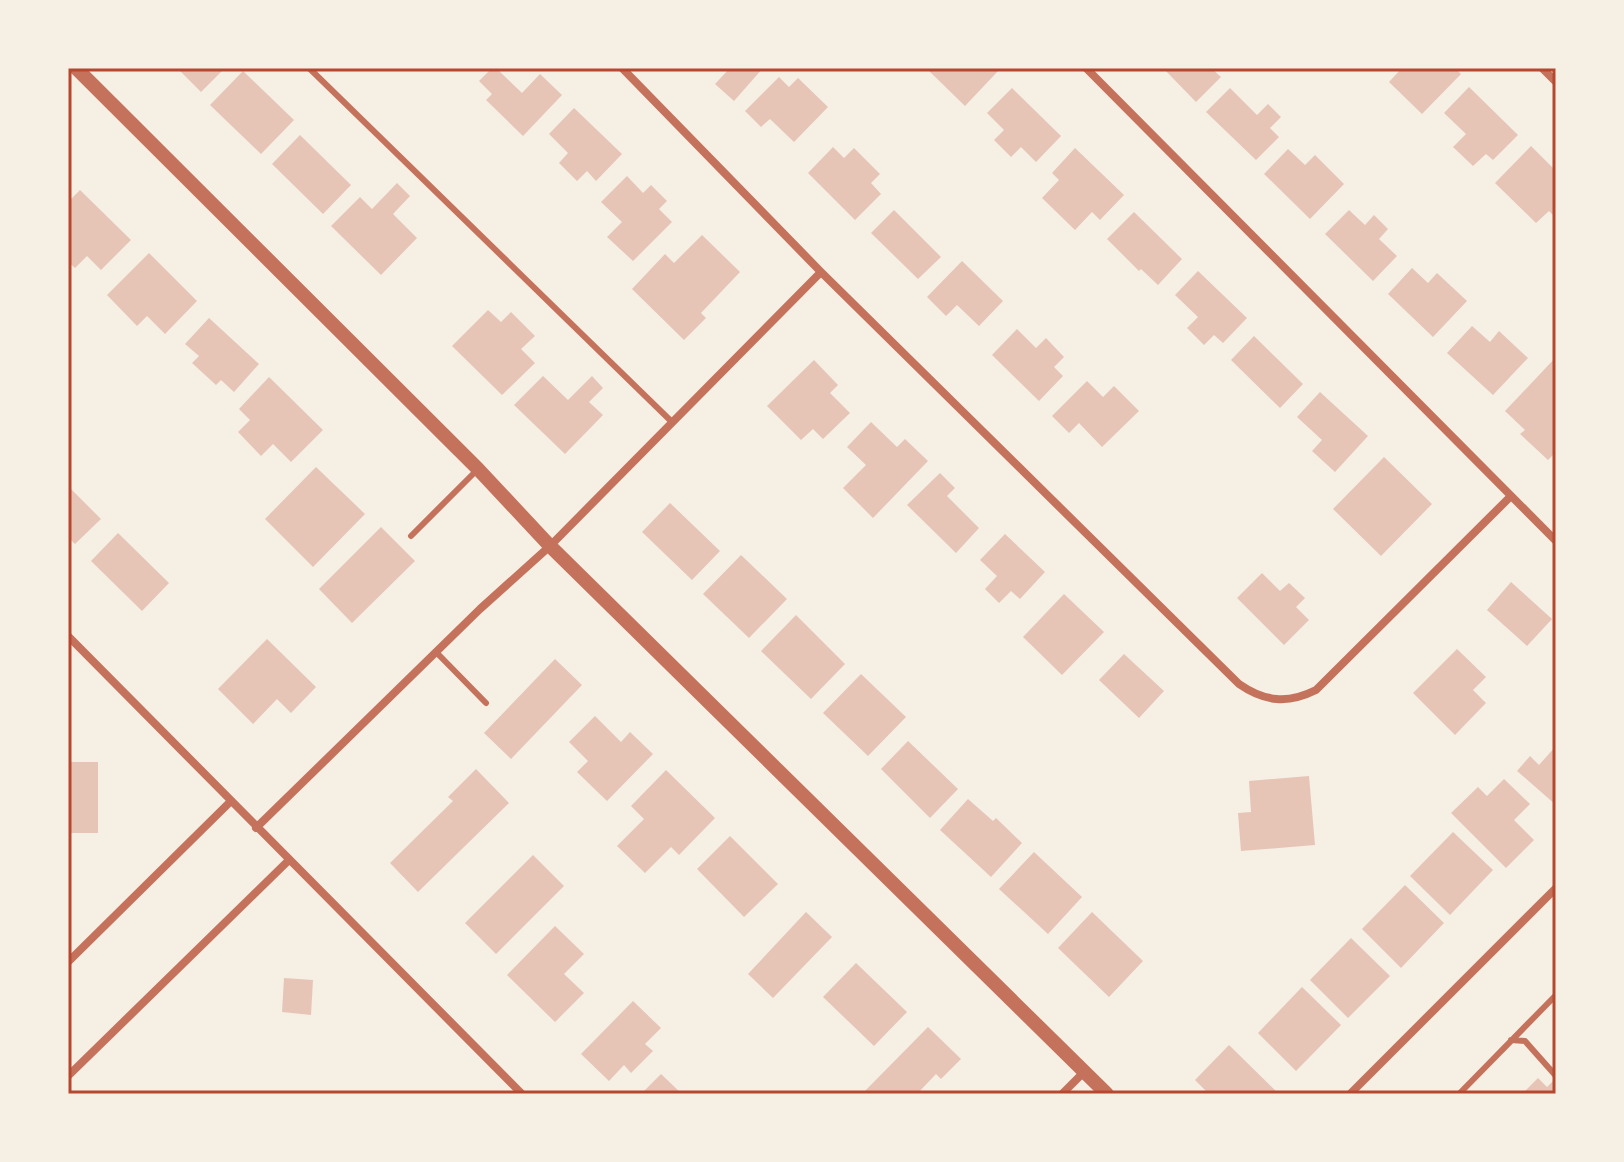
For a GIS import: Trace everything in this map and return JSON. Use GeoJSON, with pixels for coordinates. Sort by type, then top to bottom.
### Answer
{"type":"FeatureCollection","features":[{"type":"Feature","properties":{"kind":"street"},"geometry":{"type":"LineString","coordinates":[[76,68],[478,469],[550,546],[1107,1094]]}},
{"type":"Feature","properties":{"kind":"street"},"geometry":{"type":"LineString","coordinates":[[622,68],[821,272],[1239,684],[1254,695],[1280,701],[1299,699],[1316,690],[1511,496]]}},
{"type":"Feature","properties":{"kind":"street"},"geometry":{"type":"LineString","coordinates":[[1086,68],[1556,541]]}},
{"type":"Feature","properties":{"kind":"street"},"geometry":{"type":"LineString","coordinates":[[1542,68],[1556,82]]}},
{"type":"Feature","properties":{"kind":"street"},"geometry":{"type":"LineString","coordinates":[[256,828],[480,609],[550,546],[821,272]]}},
{"type":"Feature","properties":{"kind":"street"},"geometry":{"type":"LineString","coordinates":[[68,636],[522,1094]]}},
{"type":"Feature","properties":{"kind":"street"},"geometry":{"type":"LineString","coordinates":[[68,962],[230,802]]}},
{"type":"Feature","properties":{"kind":"street"},"geometry":{"type":"LineString","coordinates":[[68,1076],[288,861]]}},
{"type":"Feature","properties":{"kind":"street"},"geometry":{"type":"LineString","coordinates":[[1350,1094],[1556,888]]}},
{"type":"Feature","properties":{"kind":"street"},"geometry":{"type":"LineString","coordinates":[[1062,1094],[1084,1072]]}},
{"type":"Feature","properties":{"kind":"lane"},"geometry":{"type":"LineString","coordinates":[[309,68],[672,422]]}},
{"type":"Feature","properties":{"kind":"lane"},"geometry":{"type":"LineString","coordinates":[[411,536],[478,469]]}},
{"type":"Feature","properties":{"kind":"lane"},"geometry":{"type":"LineString","coordinates":[[436,652],[486,703]]}},
{"type":"Feature","properties":{"kind":"lane"},"geometry":{"type":"LineString","coordinates":[[1459,1094],[1556,995]]}},
{"type":"Feature","properties":{"kind":"lane"},"geometry":{"type":"LineString","coordinates":[[1511,1040],[1525,1041],[1556,1076]]}},
{"type":"Feature","properties":{"kind":"building"},"geometry":{"type":"Polygon","coordinates":[[[177,68],[225,68],[201,92],[177,68]]]}},
{"type":"Feature","properties":{"kind":"building"},"geometry":{"type":"Polygon","coordinates":[[[492,68],[496,68],[522,93],[540,74],[562,95],[523,136],[486,100],[492,94],[479,81],[492,68]]]}},
{"type":"Feature","properties":{"kind":"building"},"geometry":{"type":"Polygon","coordinates":[[[730,68],[763,68],[734,101],[715,84],[730,68]]]}},
{"type":"Feature","properties":{"kind":"building"},"geometry":{"type":"Polygon","coordinates":[[[926,68],[997,68],[999,70],[965,106],[926,68]]]}},
{"type":"Feature","properties":{"kind":"building"},"geometry":{"type":"Polygon","coordinates":[[[1163,68],[1211,68],[1221,77],[1196,102],[1163,68]]]}},
{"type":"Feature","properties":{"kind":"building"},"geometry":{"type":"Polygon","coordinates":[[[1402,68],[1455,68],[1461,74],[1422,114],[1389,82],[1402,68]]]}},
{"type":"Feature","properties":{"kind":"building"},"geometry":{"type":"Polygon","coordinates":[[[243,71],[294,120],[261,154],[210,105],[243,71]]]}},
{"type":"Feature","properties":{"kind":"building"},"geometry":{"type":"Polygon","coordinates":[[[779,77],[789,87],[798,78],[828,107],[794,142],[770,119],[761,127],[745,111],[779,77]]]}},
{"type":"Feature","properties":{"kind":"building"},"geometry":{"type":"Polygon","coordinates":[[[1469,87],[1518,135],[1493,160],[1486,154],[1473,166],[1453,147],[1466,134],[1444,113],[1469,87]]]}},
{"type":"Feature","properties":{"kind":"building"},"geometry":{"type":"Polygon","coordinates":[[[1012,88],[1061,136],[1036,162],[1021,147],[1011,157],[994,140],[1004,130],[987,113],[1012,88]]]}},
{"type":"Feature","properties":{"kind":"building"},"geometry":{"type":"Polygon","coordinates":[[[1230,88],[1257,115],[1268,104],[1281,117],[1270,128],[1279,137],[1256,160],[1206,112],[1230,88]]]}},
{"type":"Feature","properties":{"kind":"building"},"geometry":{"type":"Polygon","coordinates":[[[574,108],[622,154],[596,181],[587,171],[577,181],[559,163],[568,153],[549,134],[574,108]]]}},
{"type":"Feature","properties":{"kind":"building"},"geometry":{"type":"Polygon","coordinates":[[[300,135],[351,185],[323,214],[272,164],[300,135]]]}},
{"type":"Feature","properties":{"kind":"building"},"geometry":{"type":"Polygon","coordinates":[[[1531,146],[1556,171],[1556,218],[1549,211],[1536,223],[1495,183],[1531,146]]]}},
{"type":"Feature","properties":{"kind":"building"},"geometry":{"type":"Polygon","coordinates":[[[833,147],[844,158],[854,148],[880,174],[871,183],[881,194],[855,220],[808,173],[833,147]]]}},
{"type":"Feature","properties":{"kind":"building"},"geometry":{"type":"Polygon","coordinates":[[[1075,148],[1124,195],[1100,220],[1092,212],[1075,230],[1042,198],[1059,180],[1052,173],[1075,148]]]}},
{"type":"Feature","properties":{"kind":"building"},"geometry":{"type":"Polygon","coordinates":[[[1288,149],[1305,165],[1315,155],[1344,184],[1310,219],[1264,174],[1288,149]]]}},
{"type":"Feature","properties":{"kind":"building"},"geometry":{"type":"Polygon","coordinates":[[[627,176],[643,193],[651,185],[667,201],[659,209],[672,222],[633,261],[607,237],[622,222],[601,202],[627,176]]]}},
{"type":"Feature","properties":{"kind":"building"},"geometry":{"type":"Polygon","coordinates":[[[397,183],[410,196],[393,214],[417,238],[381,275],[331,226],[360,197],[372,209],[397,183]]]}},
{"type":"Feature","properties":{"kind":"building"},"geometry":{"type":"Polygon","coordinates":[[[80,190],[131,240],[101,270],[87,256],[75,268],[68,262],[68,202],[80,190]]]}},
{"type":"Feature","properties":{"kind":"building"},"geometry":{"type":"Polygon","coordinates":[[[894,210],[941,257],[918,279],[871,233],[894,210]]]}},
{"type":"Feature","properties":{"kind":"building"},"geometry":{"type":"Polygon","coordinates":[[[1349,210],[1365,225],[1374,215],[1388,229],[1379,239],[1397,256],[1373,281],[1325,234],[1349,210]]]}},
{"type":"Feature","properties":{"kind":"building"},"geometry":{"type":"Polygon","coordinates":[[[1134,212],[1182,259],[1158,285],[1107,239],[1134,212]]]}},
{"type":"Feature","properties":{"kind":"building"},"geometry":{"type":"Polygon","coordinates":[[[702,235],[740,272],[701,313],[706,318],[684,340],[632,289],[665,254],[674,263],[702,235]]]}},
{"type":"Feature","properties":{"kind":"building"},"geometry":{"type":"Polygon","coordinates":[[[149,253],[197,301],[165,334],[147,316],[137,326],[107,295],[149,253]]]}},
{"type":"Feature","properties":{"kind":"building"},"geometry":{"type":"Polygon","coordinates":[[[962,261],[1003,301],[979,326],[957,305],[946,316],[927,297],[962,261]]]}},
{"type":"Feature","properties":{"kind":"building"},"geometry":{"type":"Polygon","coordinates":[[[1412,268],[1428,283],[1437,273],[1467,301],[1433,337],[1388,294],[1412,268]]]}},
{"type":"Feature","properties":{"kind":"building"},"geometry":{"type":"Polygon","coordinates":[[[1198,271],[1247,318],[1223,343],[1214,335],[1204,345],[1187,328],[1198,317],[1175,295],[1198,271]]]}},
{"type":"Feature","properties":{"kind":"building"},"geometry":{"type":"Polygon","coordinates":[[[488,310],[501,322],[511,312],[535,336],[521,349],[535,363],[502,395],[452,346],[488,310]]]}},
{"type":"Feature","properties":{"kind":"building"},"geometry":{"type":"Polygon","coordinates":[[[209,318],[259,364],[234,392],[221,380],[216,385],[192,363],[199,356],[185,344],[209,318]]]}},
{"type":"Feature","properties":{"kind":"building"},"geometry":{"type":"Polygon","coordinates":[[[1472,326],[1490,342],[1499,331],[1528,358],[1493,395],[1447,353],[1472,326]]]}},
{"type":"Feature","properties":{"kind":"building"},"geometry":{"type":"Polygon","coordinates":[[[1017,329],[1036,348],[1046,338],[1064,357],[1054,367],[1063,376],[1039,401],[992,355],[1017,329]]]}},
{"type":"Feature","properties":{"kind":"building"},"geometry":{"type":"Polygon","coordinates":[[[1254,336],[1303,384],[1280,408],[1231,360],[1254,336]]]}},
{"type":"Feature","properties":{"kind":"building"},"geometry":{"type":"Polygon","coordinates":[[[1556,357],[1556,452],[1548,460],[1520,434],[1525,430],[1505,411],[1556,357]]]}},
{"type":"Feature","properties":{"kind":"building"},"geometry":{"type":"Polygon","coordinates":[[[814,360],[838,385],[830,393],[850,413],[823,439],[813,429],[801,440],[767,406],[814,360]]]}},
{"type":"Feature","properties":{"kind":"building"},"geometry":{"type":"Polygon","coordinates":[[[543,376],[568,400],[592,376],[603,388],[589,402],[603,415],[565,454],[514,405],[543,376]]]}},
{"type":"Feature","properties":{"kind":"building"},"geometry":{"type":"Polygon","coordinates":[[[269,377],[323,430],[291,462],[273,444],[261,456],[238,432],[250,420],[239,409],[269,377]]]}},
{"type":"Feature","properties":{"kind":"building"},"geometry":{"type":"Polygon","coordinates":[[[1087,381],[1103,397],[1114,386],[1139,411],[1102,447],[1079,423],[1069,433],[1052,416],[1087,381]]]}},
{"type":"Feature","properties":{"kind":"building"},"geometry":{"type":"Polygon","coordinates":[[[1320,392],[1368,436],[1335,472],[1312,451],[1322,440],[1297,417],[1320,392]]]}},
{"type":"Feature","properties":{"kind":"building"},"geometry":{"type":"Polygon","coordinates":[[[871,422],[897,447],[905,439],[928,461],[873,518],[843,488],[866,465],[847,447],[871,422]]]}},
{"type":"Feature","properties":{"kind":"building"},"geometry":{"type":"Polygon","coordinates":[[[1384,457],[1432,504],[1381,556],[1333,509],[1384,457]]]}},
{"type":"Feature","properties":{"kind":"building"},"geometry":{"type":"Polygon","coordinates":[[[316,467],[365,514],[313,567],[265,519],[316,467]]]}},
{"type":"Feature","properties":{"kind":"building"},"geometry":{"type":"Polygon","coordinates":[[[940,473],[955,488],[947,496],[979,528],[956,553],[907,505],[940,473]]]}},
{"type":"Feature","properties":{"kind":"building"},"geometry":{"type":"Polygon","coordinates":[[[68,486],[101,519],[75,544],[68,537],[68,486]]]}},
{"type":"Feature","properties":{"kind":"building"},"geometry":{"type":"Polygon","coordinates":[[[670,503],[720,551],[692,580],[642,532],[670,503]]]}},
{"type":"Feature","properties":{"kind":"building"},"geometry":{"type":"Polygon","coordinates":[[[381,527],[415,561],[352,623],[319,589],[381,527]]]}},
{"type":"Feature","properties":{"kind":"building"},"geometry":{"type":"Polygon","coordinates":[[[118,533],[169,583],[142,611],[91,561],[118,533]]]}},
{"type":"Feature","properties":{"kind":"building"},"geometry":{"type":"Polygon","coordinates":[[[1005,534],[1045,572],[1020,599],[1011,591],[999,603],[985,589],[997,576],[980,560],[1005,534]]]}},
{"type":"Feature","properties":{"kind":"building"},"geometry":{"type":"Polygon","coordinates":[[[741,555],[787,599],[749,638],[703,594],[741,555]]]}},
{"type":"Feature","properties":{"kind":"building"},"geometry":{"type":"Polygon","coordinates":[[[1262,573],[1280,591],[1289,583],[1305,598],[1296,607],[1309,620],[1284,645],[1237,598],[1262,573]]]}},
{"type":"Feature","properties":{"kind":"building"},"geometry":{"type":"Polygon","coordinates":[[[1511,582],[1552,619],[1527,646],[1487,610],[1511,582]]]}},
{"type":"Feature","properties":{"kind":"building"},"geometry":{"type":"Polygon","coordinates":[[[1064,594],[1104,632],[1062,675],[1023,637],[1064,594]]]}},
{"type":"Feature","properties":{"kind":"building"},"geometry":{"type":"Polygon","coordinates":[[[796,615],[845,664],[811,699],[761,651],[796,615]]]}},
{"type":"Feature","properties":{"kind":"building"},"geometry":{"type":"Polygon","coordinates":[[[267,639],[316,687],[291,713],[277,699],[253,724],[218,689],[267,639]]]}},
{"type":"Feature","properties":{"kind":"building"},"geometry":{"type":"Polygon","coordinates":[[[1457,649],[1486,677],[1473,690],[1486,703],[1455,735],[1413,693],[1457,649]]]}},
{"type":"Feature","properties":{"kind":"building"},"geometry":{"type":"Polygon","coordinates":[[[1124,654],[1164,691],[1139,718],[1099,680],[1124,654]]]}},
{"type":"Feature","properties":{"kind":"building"},"geometry":{"type":"Polygon","coordinates":[[[555,659],[582,685],[511,759],[484,733],[555,659]]]}},
{"type":"Feature","properties":{"kind":"building"},"geometry":{"type":"Polygon","coordinates":[[[861,674],[906,717],[868,756],[823,713],[861,674]]]}},
{"type":"Feature","properties":{"kind":"building"},"geometry":{"type":"Polygon","coordinates":[[[595,716],[621,742],[630,732],[653,754],[607,801],[577,772],[588,761],[569,742],[595,716]]]}},
{"type":"Feature","properties":{"kind":"building"},"geometry":{"type":"Polygon","coordinates":[[[908,741],[958,789],[930,818],[881,769],[908,741]]]}},
{"type":"Feature","properties":{"kind":"building"},"geometry":{"type":"Polygon","coordinates":[[[1556,746],[1556,805],[1517,771],[1530,756],[1539,765],[1556,746]]]}},
{"type":"Feature","properties":{"kind":"building"},"geometry":{"type":"Polygon","coordinates":[[[68,762],[98,762],[98,833],[68,833],[68,762]]]}},
{"type":"Feature","properties":{"kind":"building"},"geometry":{"type":"Polygon","coordinates":[[[476,769],[509,803],[418,892],[390,863],[453,801],[448,797],[476,769]]]}},
{"type":"Feature","properties":{"kind":"building"},"geometry":{"type":"Polygon","coordinates":[[[666,770],[715,818],[679,855],[671,847],[645,873],[617,846],[644,819],[631,806],[666,770]]]}},
{"type":"Feature","properties":{"kind":"building"},"geometry":{"type":"Polygon","coordinates":[[[1309,776],[1315,845],[1241,851],[1238,813],[1251,812],[1249,781],[1309,776]]]}},
{"type":"Feature","properties":{"kind":"building"},"geometry":{"type":"Polygon","coordinates":[[[1504,779],[1530,804],[1514,820],[1534,840],[1506,868],[1451,813],[1478,787],[1487,796],[1504,779]]]}},
{"type":"Feature","properties":{"kind":"building"},"geometry":{"type":"Polygon","coordinates":[[[968,799],[993,821],[996,818],[1022,843],[991,877],[940,830],[968,799]]]}},
{"type":"Feature","properties":{"kind":"building"},"geometry":{"type":"Polygon","coordinates":[[[1453,832],[1493,870],[1450,915],[1410,876],[1453,832]]]}},
{"type":"Feature","properties":{"kind":"building"},"geometry":{"type":"Polygon","coordinates":[[[730,836],[778,884],[744,917],[697,869],[730,836]]]}},
{"type":"Feature","properties":{"kind":"building"},"geometry":{"type":"Polygon","coordinates":[[[1034,852],[1082,897],[1048,934],[999,889],[1034,852]]]}},
{"type":"Feature","properties":{"kind":"building"},"geometry":{"type":"Polygon","coordinates":[[[533,855],[564,886],[496,954],[465,923],[533,855]]]}},
{"type":"Feature","properties":{"kind":"building"},"geometry":{"type":"Polygon","coordinates":[[[1405,885],[1444,923],[1401,968],[1362,929],[1405,885]]]}},
{"type":"Feature","properties":{"kind":"building"},"geometry":{"type":"Polygon","coordinates":[[[806,912],[832,937],[773,998],[748,974],[806,912]]]}},
{"type":"Feature","properties":{"kind":"building"},"geometry":{"type":"Polygon","coordinates":[[[1092,912],[1143,961],[1109,997],[1058,948],[1092,912]]]}},
{"type":"Feature","properties":{"kind":"building"},"geometry":{"type":"Polygon","coordinates":[[[555,926],[584,954],[564,974],[584,993],[555,1022],[507,975],[555,926]]]}},
{"type":"Feature","properties":{"kind":"building"},"geometry":{"type":"Polygon","coordinates":[[[1351,938],[1390,976],[1348,1018],[1310,980],[1351,938]]]}},
{"type":"Feature","properties":{"kind":"building"},"geometry":{"type":"Polygon","coordinates":[[[856,963],[907,1012],[874,1046],[823,997],[856,963]]]}},
{"type":"Feature","properties":{"kind":"building"},"geometry":{"type":"Polygon","coordinates":[[[284,978],[313,980],[311,1015],[282,1012],[284,978]]]}},
{"type":"Feature","properties":{"kind":"building"},"geometry":{"type":"Polygon","coordinates":[[[1302,987],[1341,1025],[1296,1071],[1258,1033],[1302,987]]]}},
{"type":"Feature","properties":{"kind":"building"},"geometry":{"type":"Polygon","coordinates":[[[633,1001],[661,1028],[645,1044],[653,1051],[631,1073],[624,1065],[609,1081],[581,1054],[633,1001]]]}},
{"type":"Feature","properties":{"kind":"building"},"geometry":{"type":"Polygon","coordinates":[[[928,1027],[961,1059],[941,1079],[936,1074],[917,1094],[862,1094],[928,1027]]]}},
{"type":"Feature","properties":{"kind":"building"},"geometry":{"type":"Polygon","coordinates":[[[1229,1045],[1279,1094],[1209,1094],[1195,1080],[1229,1045]]]}},
{"type":"Feature","properties":{"kind":"building"},"geometry":{"type":"Polygon","coordinates":[[[661,1074],[682,1094],[641,1094],[661,1074]]]}},
{"type":"Feature","properties":{"kind":"building"},"geometry":{"type":"Polygon","coordinates":[[[1538,1078],[1547,1087],[1556,1078],[1556,1094],[1522,1094],[1538,1078]]]}}]}
